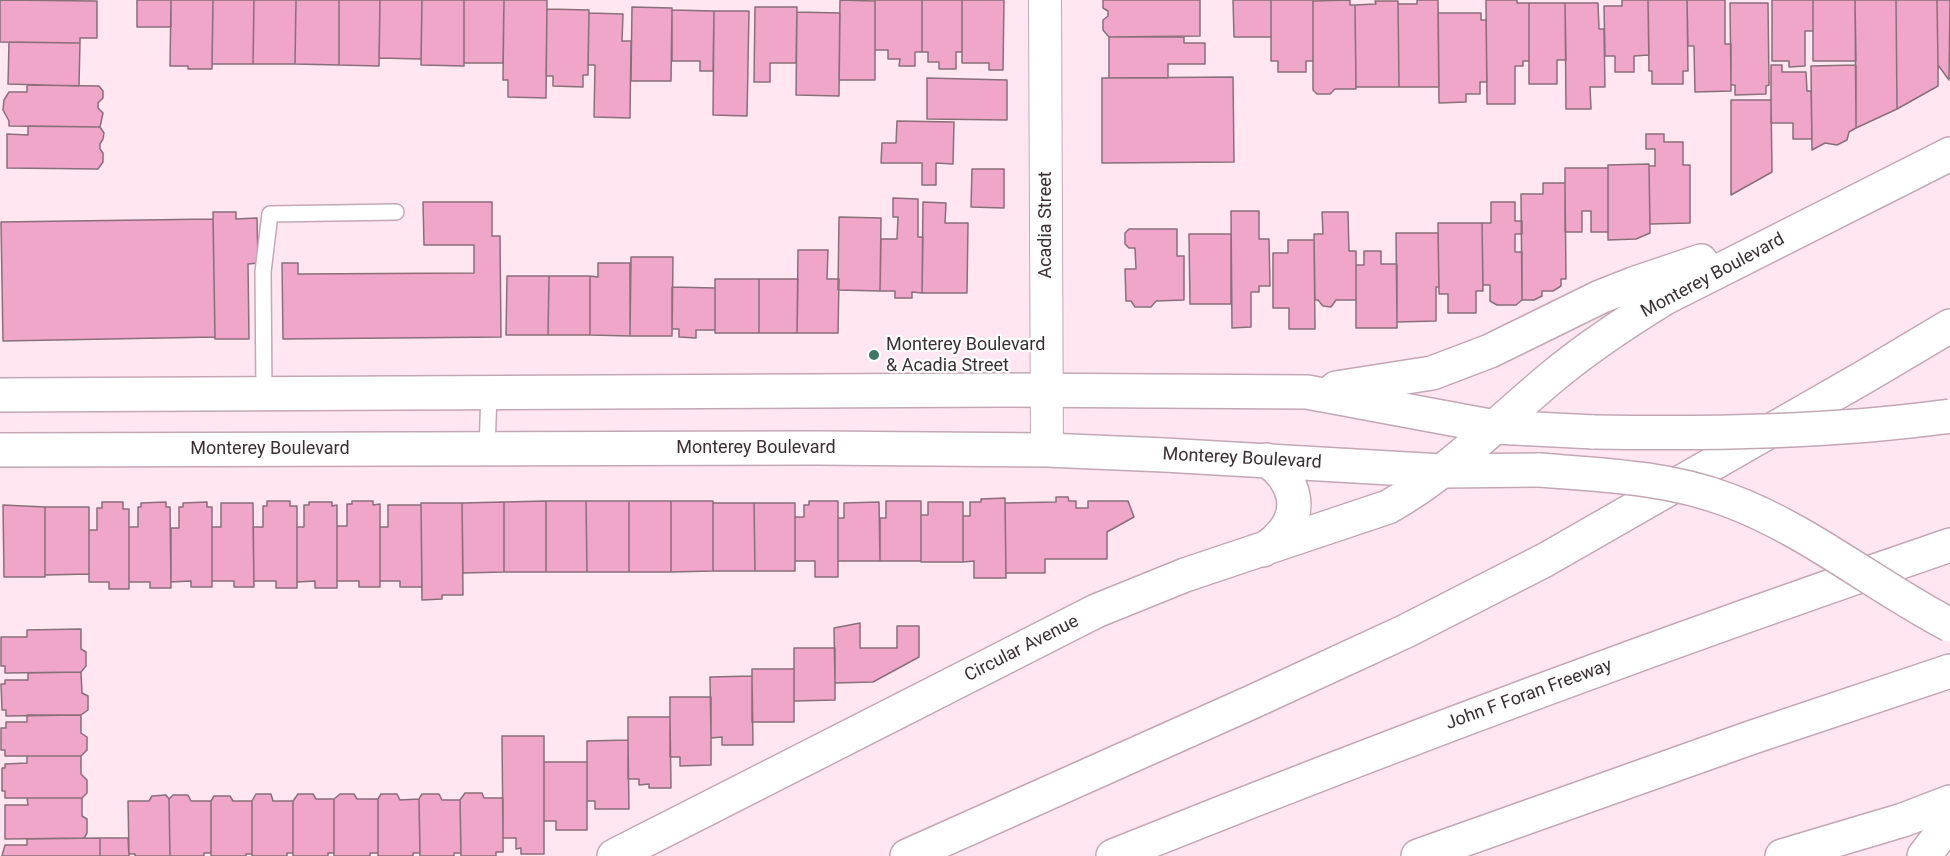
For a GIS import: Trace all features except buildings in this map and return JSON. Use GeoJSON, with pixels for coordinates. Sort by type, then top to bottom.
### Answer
{"type":"FeatureCollection","features":[{"type":"Feature","properties":{"kind":"main road","name":"Monterey Boulevard"},"geometry":{"type":"LineString","coordinates":[[0,450],[816,448],[1047,450],[1442,471],[1554,375],[1625,323],[1665,298],[1950,154]]}},
{"type":"Feature","properties":{"kind":"main road"},"geometry":{"type":"LineString","coordinates":[[0,395],[1047,390],[1307,392],[1432,373],[1491,351],[1569,311],[1633,284],[1808,226]]}},
{"type":"Feature","properties":{"kind":"main road"},"geometry":{"type":"LineString","coordinates":[[907,856],[1252,702],[1417,625],[1545,560],[1950,326]]}},
{"type":"Feature","properties":{"kind":"main road"},"geometry":{"type":"LineString","coordinates":[[1307,392],[1495,427],[1594,432],[1694,434],[1767,432],[1847,427],[1950,416]]}},
{"type":"Feature","properties":{"kind":"main road"},"geometry":{"type":"LineString","coordinates":[[1263,550],[1284,531],[1294,508],[1293,492],[1288,480],[1267,460]]}},
{"type":"Feature","properties":{"kind":"main road"},"geometry":{"type":"LineString","coordinates":[[1442,471],[1539,470],[1641,479],[1686,487],[1728,500],[1766,517],[1804,537],[1950,625]]}},
{"type":"Feature","properties":{"kind":"main road","name":"Circular Avenue"},"geometry":{"type":"LineString","coordinates":[[614,856],[1096,611],[1185,575],[1388,507],[1415,492],[1442,471]]}},
{"type":"Feature","properties":{"kind":"main road","name":"John F Foran Freeway"},"geometry":{"type":"LineString","coordinates":[[1113,856],[1586,674],[1950,545]]}},
{"type":"Feature","properties":{"kind":"main road"},"geometry":{"type":"LineString","coordinates":[[1418,856],[1750,738],[1950,671]]}},
{"type":"Feature","properties":{"kind":"main road"},"geometry":{"type":"LineString","coordinates":[[1782,856],[1903,820],[1950,802]]}},
{"type":"Feature","properties":{"kind":"main road"},"geometry":{"type":"LineString","coordinates":[[1924,856],[1950,822]]}},
{"type":"Feature","properties":{"kind":"street","name":"Acadia Street"},"geometry":{"type":"LineString","coordinates":[[1045,0],[1047,450]]}},
{"type":"Feature","properties":{"kind":"lane"},"geometry":{"type":"LineString","coordinates":[[264,394],[263,272],[270,214],[396,212]]}},
{"type":"Feature","properties":{"kind":"lane"},"geometry":{"type":"LineString","coordinates":[[487,448],[489,393]]}},
{"type":"Feature","properties":{"kind":"place","name":"Monterey Boulevard & Acadia Street"},"geometry":{"type":"Point","coordinates":[874,355]}}]}
